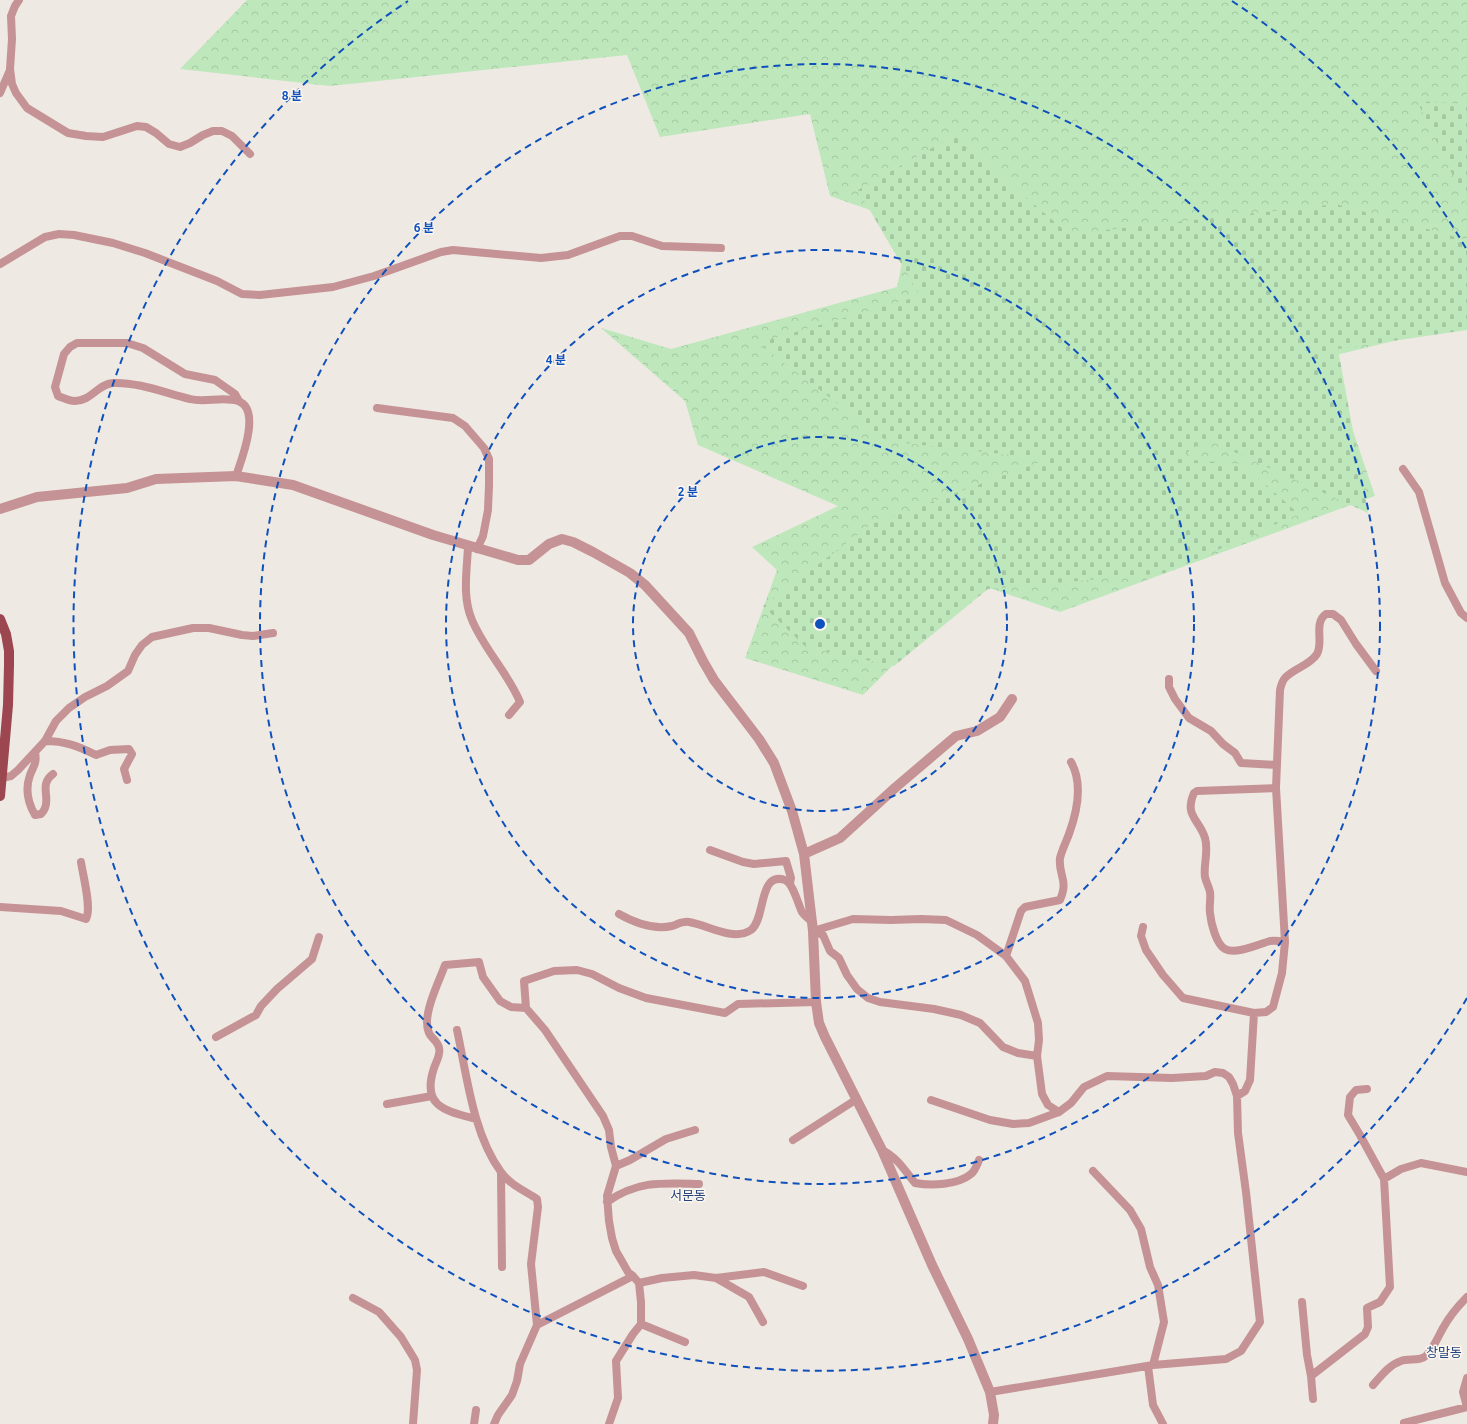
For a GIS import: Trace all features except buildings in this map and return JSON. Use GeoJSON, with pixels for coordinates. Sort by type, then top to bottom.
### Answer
{"type":"FeatureCollection","features":[{"type":"Feature","properties":{"kind":"main road"},"geometry":{"type":"LineString","coordinates":[[0,619],[6,634],[9,651],[8,705],[0,796]]}},
{"type":"Feature","properties":{"kind":"street"},"geometry":{"type":"LineString","coordinates":[[19,0],[11,16],[12,39],[10,69],[12,84],[26,108],[68,133],[102,137],[137,126],[146,127],[169,144],[180,147],[213,131],[222,131],[232,136],[250,154]]}},
{"type":"Feature","properties":{"kind":"street"},"geometry":{"type":"LineString","coordinates":[[0,93],[10,69]]}},
{"type":"Feature","properties":{"kind":"street"},"geometry":{"type":"LineString","coordinates":[[0,264],[45,237],[59,234],[74,235],[113,243],[144,253],[217,281],[242,294],[260,295],[333,287],[374,276],[441,252],[453,250],[541,258],[568,255],[620,236],[632,236],[662,246],[721,248]]}},
{"type":"Feature","properties":{"kind":"street"},"geometry":{"type":"LineString","coordinates":[[236,476],[250,429],[246,408],[235,394],[215,380],[185,374],[143,348],[127,344],[77,343],[64,354],[55,387],[58,396],[75,401],[88,398],[101,387],[111,383],[149,388],[196,401],[239,401]]}},
{"type":"Feature","properties":{"kind":"street"},"geometry":{"type":"LineString","coordinates":[[377,408],[453,418],[465,426],[484,448],[489,459],[490,485],[484,536],[472,548],[466,597],[471,619],[520,702],[509,715]]}},
{"type":"Feature","properties":{"kind":"street"},"geometry":{"type":"LineString","coordinates":[[1403,469],[1419,492],[1445,583],[1461,613],[1467,618]]}},
{"type":"Feature","properties":{"kind":"street"},"geometry":{"type":"LineString","coordinates":[[0,509],[38,497],[127,488],[156,479],[236,476],[293,485],[433,536],[518,560],[529,560],[549,544],[562,539],[573,542],[593,552],[630,573],[645,585],[689,633],[714,680],[759,739],[774,763],[792,810],[804,854],[813,927],[816,1002],[820,1023],[825,1037],[882,1150],[932,1265],[968,1339],[990,1392],[994,1416],[993,1424]]}},
{"type":"Feature","properties":{"kind":"street"},"geometry":{"type":"LineString","coordinates":[[1143,927],[1141,936],[1146,950],[1163,975],[1183,998],[1254,1013],[1266,1012],[1273,1007],[1282,973],[1285,942],[1276,788],[1280,690],[1284,679],[1309,663],[1318,652],[1320,642],[1319,624],[1322,616],[1326,614],[1333,614],[1341,620],[1356,644],[1376,671]]}},
{"type":"Feature","properties":{"kind":"street"},"geometry":{"type":"LineString","coordinates":[[2,778],[11,776],[18,770],[45,741],[56,722],[69,708],[85,697],[107,686],[128,671],[135,655],[142,645],[152,637],[192,628],[209,628],[247,636],[273,633]]}},
{"type":"Feature","properties":{"kind":"street"},"geometry":{"type":"LineString","coordinates":[[1169,679],[1169,687],[1185,714],[1210,731],[1235,753],[1242,763],[1277,765]]}},
{"type":"Feature","properties":{"kind":"street"},"geometry":{"type":"LineString","coordinates":[[804,854],[840,838],[896,787],[956,736],[977,731],[1000,717],[1012,699]]}},
{"type":"Feature","properties":{"kind":"street"},"geometry":{"type":"LineString","coordinates":[[45,741],[60,741],[80,747],[96,755],[110,750],[129,749],[132,754],[124,769],[127,780]]}},
{"type":"Feature","properties":{"kind":"street"},"geometry":{"type":"LineString","coordinates":[[35,752],[36,760],[30,775],[28,787],[28,800],[35,815],[41,814],[46,807],[46,783],[49,777],[54,774]]}},
{"type":"Feature","properties":{"kind":"street"},"geometry":{"type":"LineString","coordinates":[[1006,956],[1021,911],[1025,907],[1060,900],[1064,891],[1064,881],[1061,871],[1060,858],[1075,816],[1078,784],[1076,771],[1071,762]]}},
{"type":"Feature","properties":{"kind":"street"},"geometry":{"type":"LineString","coordinates":[[1276,788],[1197,791],[1194,793],[1191,813],[1205,839],[1205,876],[1210,890],[1210,912],[1216,938],[1224,949],[1230,951],[1246,949],[1272,941],[1285,942]]}},
{"type":"Feature","properties":{"kind":"street"},"geometry":{"type":"LineString","coordinates":[[710,850],[754,864],[786,861],[791,878],[790,883],[802,911],[813,927],[823,935],[830,951],[839,958],[853,985],[868,998],[880,1002],[934,1009],[962,1015],[980,1023],[1003,1047],[1018,1053],[1037,1056]]}},
{"type":"Feature","properties":{"kind":"street"},"geometry":{"type":"LineString","coordinates":[[0,907],[60,911],[86,919],[88,915],[87,899],[81,862]]}},
{"type":"Feature","properties":{"kind":"street"},"geometry":{"type":"LineString","coordinates":[[619,914],[629,920],[643,925],[665,927],[688,921],[725,933],[744,933],[755,927],[760,916],[768,885],[773,881],[784,880],[790,883]]}},
{"type":"Feature","properties":{"kind":"street"},"geometry":{"type":"LineString","coordinates":[[813,927],[853,919],[946,920],[977,935],[1006,956],[1025,981],[1038,1024],[1039,1040],[1037,1056],[1042,1094],[1048,1105],[1059,1112]]}},
{"type":"Feature","properties":{"kind":"street"},"geometry":{"type":"LineString","coordinates":[[216,1037],[256,1015],[261,1006],[277,989],[312,959],[319,937]]}},
{"type":"Feature","properties":{"kind":"street"},"geometry":{"type":"LineString","coordinates":[[476,1119],[451,1113],[440,1106],[432,1096],[430,1086],[440,1048],[429,1033],[426,1022],[428,1012],[445,965],[479,962],[483,977],[500,1001],[511,1007],[526,1008]]}},
{"type":"Feature","properties":{"kind":"street"},"geometry":{"type":"LineString","coordinates":[[609,1424],[618,1398],[616,1361],[641,1324],[642,1302],[639,1283],[628,1272],[616,1251],[612,1238],[609,1221],[608,1196],[616,1166],[611,1147],[609,1130],[603,1116],[545,1030],[526,1008],[524,981],[554,971],[577,970],[592,974],[619,988],[646,998],[725,1013],[738,1004],[816,1002]]}},
{"type":"Feature","properties":{"kind":"street"},"geometry":{"type":"LineString","coordinates":[[1237,1096],[1244,1091],[1250,1080],[1254,1013]]}},
{"type":"Feature","properties":{"kind":"street"},"geometry":{"type":"LineString","coordinates":[[457,1030],[481,1136],[501,1173],[521,1190],[537,1200],[538,1207],[531,1264],[537,1325],[520,1364],[517,1381],[512,1395],[498,1415],[494,1424]]}},
{"type":"Feature","properties":{"kind":"street"},"geometry":{"type":"LineString","coordinates":[[931,1100],[990,1120],[1013,1124],[1029,1123],[1059,1112],[1071,1103],[1084,1087],[1108,1076],[1172,1078],[1206,1076],[1215,1072],[1223,1073],[1233,1084],[1237,1096],[1238,1133],[1260,1322],[1241,1351],[1226,1358],[1151,1365],[990,1392]]}},
{"type":"Feature","properties":{"kind":"street"},"geometry":{"type":"LineString","coordinates":[[1311,1376],[1364,1334],[1368,1327],[1367,1308],[1380,1302],[1390,1288],[1384,1179],[1348,1115],[1347,1107],[1350,1097],[1356,1090],[1367,1089]]}},
{"type":"Feature","properties":{"kind":"street"},"geometry":{"type":"LineString","coordinates":[[387,1104],[432,1096]]}},
{"type":"Feature","properties":{"kind":"street"},"geometry":{"type":"LineString","coordinates":[[793,1140],[857,1099]]}},
{"type":"Feature","properties":{"kind":"street"},"geometry":{"type":"LineString","coordinates":[[616,1166],[630,1160],[666,1139],[695,1130]]}},
{"type":"Feature","properties":{"kind":"street"},"geometry":{"type":"LineString","coordinates":[[882,1150],[889,1153],[898,1161],[915,1183],[922,1185],[937,1185],[959,1180],[971,1174],[979,1160]]}},
{"type":"Feature","properties":{"kind":"street"},"geometry":{"type":"LineString","coordinates":[[1384,1179],[1401,1169],[1422,1163],[1467,1172]]}},
{"type":"Feature","properties":{"kind":"street"},"geometry":{"type":"LineString","coordinates":[[1093,1171],[1130,1210],[1141,1229],[1150,1267],[1158,1286],[1164,1322],[1151,1365],[1153,1405],[1163,1424]]}},
{"type":"Feature","properties":{"kind":"street"},"geometry":{"type":"LineString","coordinates":[[501,1173],[502,1267]]}},
{"type":"Feature","properties":{"kind":"street"},"geometry":{"type":"LineString","coordinates":[[608,1202],[627,1190],[640,1186],[660,1183],[699,1184]]}},
{"type":"Feature","properties":{"kind":"street"},"geometry":{"type":"LineString","coordinates":[[639,1283],[662,1278],[694,1275],[716,1278],[764,1272],[803,1286]]}},
{"type":"Feature","properties":{"kind":"street"},"geometry":{"type":"LineString","coordinates":[[537,1325],[633,1276]]}},
{"type":"Feature","properties":{"kind":"street"},"geometry":{"type":"LineString","coordinates":[[716,1278],[749,1297],[763,1322]]}},
{"type":"Feature","properties":{"kind":"street"},"geometry":{"type":"LineString","coordinates":[[1373,1385],[1394,1364],[1402,1360],[1418,1359],[1426,1356],[1444,1326],[1467,1297]]}},
{"type":"Feature","properties":{"kind":"street"},"geometry":{"type":"LineString","coordinates":[[353,1298],[379,1312],[401,1336],[415,1360],[417,1370],[413,1424]]}},
{"type":"Feature","properties":{"kind":"street"},"geometry":{"type":"LineString","coordinates":[[1302,1302],[1313,1399]]}},
{"type":"Feature","properties":{"kind":"street"},"geometry":{"type":"LineString","coordinates":[[641,1324],[685,1342]]}},
{"type":"Feature","properties":{"kind":"street"},"geometry":{"type":"LineString","coordinates":[[1404,1423],[1467,1407],[1463,1392],[1467,1378]]}},
{"type":"Feature","properties":{"kind":"street"},"geometry":{"type":"LineString","coordinates":[[474,1424],[476,1410]]}},
{"type":"Feature","properties":{"kind":"green space"},"geometry":{"type":"Polygon","coordinates":[[[247,0],[1467,0],[1467,323],[1328,357],[1375,496],[1060,612],[975,583],[863,695],[745,658],[777,570],[752,547],[838,506],[698,445],[685,401],[601,328],[671,349],[897,287],[910,224],[830,196],[810,114],[660,137],[627,55],[330,86],[180,69],[247,0]]]}},
{"type":"Feature","properties":{"kind":"green space"},"geometry":{"type":"Polygon","coordinates":[[[1417,101],[1467,104],[1467,205],[1417,101]]]}},
{"type":"Feature","properties":{"kind":"green space"},"geometry":{"type":"Polygon","coordinates":[[[953,136],[1069,234],[1336,204],[1467,240],[1467,330],[1338,349],[1368,513],[1206,439],[1178,459],[1242,464],[1299,514],[1165,573],[988,589],[894,666],[806,647],[763,606],[872,524],[1048,459],[887,441],[758,343],[920,296],[858,190],[953,136]]]}},
{"type":"Feature","properties":{"kind":"district","name":"서문동"},"geometry":{"type":"Point","coordinates":[688,1195]}},
{"type":"Feature","properties":{"kind":"district","name":"창말동"},"geometry":{"type":"Point","coordinates":[1444,1352]}}]}
